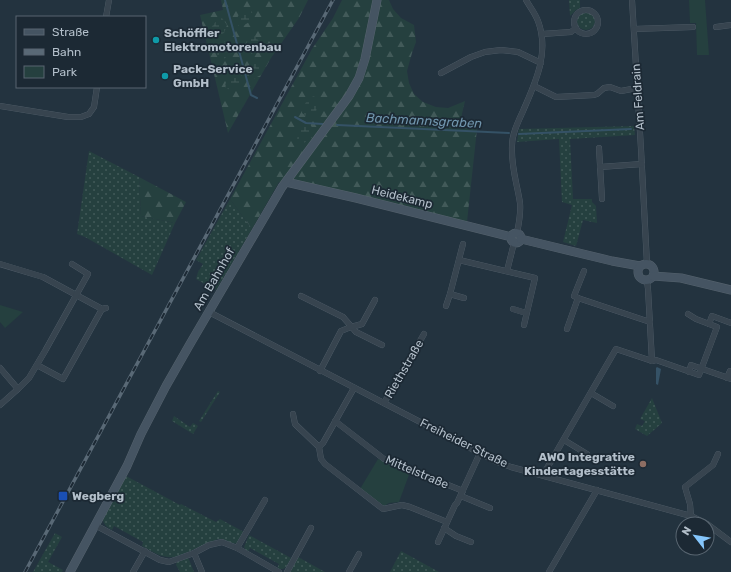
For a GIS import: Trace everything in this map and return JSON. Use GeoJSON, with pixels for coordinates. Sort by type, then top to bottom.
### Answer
{"type":"FeatureCollection","features":[{"type":"Feature","properties":{"kind":"street"},"geometry":{"type":"LineString","coordinates":[[106,16],[109,0]]}},
{"type":"Feature","properties":{"kind":"street","name":"Am Bahnhof"},"geometry":{"type":"LineString","coordinates":[[70,572],[127,466],[144,428],[166,386],[282,187],[349,96],[359,78],[365,60],[377,0]]}},
{"type":"Feature","properties":{"kind":"street"},"geometry":{"type":"LineString","coordinates":[[507,271],[520,216],[520,204],[512,162],[512,145],[517,126],[534,86],[541,63],[542,34],[538,20],[526,0]]}},
{"type":"Feature","properties":{"kind":"street","name":"Am Feldrain"},"geometry":{"type":"LineString","coordinates":[[632,0],[652,361]]}},
{"type":"Feature","properties":{"kind":"street"},"geometry":{"type":"LineString","coordinates":[[588,10],[594,13],[597,19],[597,25],[595,28],[587,33],[581,32],[576,28],[574,20],[579,12],[588,10]]}},
{"type":"Feature","properties":{"kind":"street"},"geometry":{"type":"LineString","coordinates":[[716,27],[731,25]]}},
{"type":"Feature","properties":{"kind":"street"},"geometry":{"type":"LineString","coordinates":[[634,30],[693,27]]}},
{"type":"Feature","properties":{"kind":"street"},"geometry":{"type":"LineString","coordinates":[[542,34],[571,32],[576,28]]}},
{"type":"Feature","properties":{"kind":"street"},"geometry":{"type":"LineString","coordinates":[[441,73],[471,57],[485,52],[501,50],[518,52],[541,63]]}},
{"type":"Feature","properties":{"kind":"street"},"geometry":{"type":"LineString","coordinates":[[534,86],[556,97],[594,96],[604,88],[610,87],[621,91],[637,88]]}},
{"type":"Feature","properties":{"kind":"street"},"geometry":{"type":"LineString","coordinates":[[0,106],[68,117],[81,117],[89,114],[94,107],[97,88]]}},
{"type":"Feature","properties":{"kind":"street"},"geometry":{"type":"LineString","coordinates":[[599,148],[602,199]]}},
{"type":"Feature","properties":{"kind":"street"},"geometry":{"type":"LineString","coordinates":[[600,167],[642,164]]}},
{"type":"Feature","properties":{"kind":"street","name":"Heidekamp"},"geometry":{"type":"LineString","coordinates":[[286,182],[612,261],[646,272],[681,278],[731,290]]}},
{"type":"Feature","properties":{"kind":"street"},"geometry":{"type":"LineString","coordinates":[[446,306],[463,244]]}},
{"type":"Feature","properties":{"kind":"street"},"geometry":{"type":"LineString","coordinates":[[459,260],[535,278],[524,325]]}},
{"type":"Feature","properties":{"kind":"street"},"geometry":{"type":"LineString","coordinates":[[0,264],[43,277],[76,296],[104,308],[63,379],[37,365]]}},
{"type":"Feature","properties":{"kind":"street"},"geometry":{"type":"LineString","coordinates":[[0,405],[29,378],[88,274],[72,264]]}},
{"type":"Feature","properties":{"kind":"street"},"geometry":{"type":"LineString","coordinates":[[584,271],[574,296],[650,322]]}},
{"type":"Feature","properties":{"kind":"street"},"geometry":{"type":"LineString","coordinates":[[450,294],[464,298]]}},
{"type":"Feature","properties":{"kind":"street"},"geometry":{"type":"LineString","coordinates":[[301,296],[343,317],[356,332],[382,345]]}},
{"type":"Feature","properties":{"kind":"street"},"geometry":{"type":"LineString","coordinates":[[567,329],[578,298]]}},
{"type":"Feature","properties":{"kind":"street"},"geometry":{"type":"LineString","coordinates":[[320,371],[341,331],[362,324],[375,300]]}},
{"type":"Feature","properties":{"kind":"street"},"geometry":{"type":"LineString","coordinates":[[512,309],[526,313]]}},
{"type":"Feature","properties":{"kind":"street","name":"Freiheider Straße"},"geometry":{"type":"LineString","coordinates":[[209,312],[497,462],[691,516]]}},
{"type":"Feature","properties":{"kind":"street"},"geometry":{"type":"LineString","coordinates":[[688,314],[696,319],[716,326]]}},
{"type":"Feature","properties":{"kind":"street"},"geometry":{"type":"LineString","coordinates":[[709,324],[712,316],[731,323]]}},
{"type":"Feature","properties":{"kind":"street"},"geometry":{"type":"LineString","coordinates":[[543,475],[616,349],[652,361],[656,360],[699,375],[716,326],[720,319]]}},
{"type":"Feature","properties":{"kind":"street","name":"Riethstraße"},"geometry":{"type":"LineString","coordinates":[[384,403],[424,334]]}},
{"type":"Feature","properties":{"kind":"street"},"geometry":{"type":"LineString","coordinates":[[0,368],[18,389]]}},
{"type":"Feature","properties":{"kind":"street"},"geometry":{"type":"LineString","coordinates":[[701,369],[729,379],[730,371],[731,372]]}},
{"type":"Feature","properties":{"kind":"street"},"geometry":{"type":"LineString","coordinates":[[319,447],[354,388]]}},
{"type":"Feature","properties":{"kind":"street"},"geometry":{"type":"LineString","coordinates":[[591,393],[613,406]]}},
{"type":"Feature","properties":{"kind":"street"},"geometry":{"type":"LineString","coordinates":[[292,414],[295,424],[319,447],[321,459],[325,464],[383,509],[402,505],[447,522]]}},
{"type":"Feature","properties":{"kind":"street","name":"Mittelstraße"},"geometry":{"type":"LineString","coordinates":[[335,421],[384,459],[462,493],[490,508]]}},
{"type":"Feature","properties":{"kind":"street"},"geometry":{"type":"LineString","coordinates":[[564,440],[587,454]]}},
{"type":"Feature","properties":{"kind":"street"},"geometry":{"type":"LineString","coordinates":[[438,542],[480,453]]}},
{"type":"Feature","properties":{"kind":"street"},"geometry":{"type":"LineString","coordinates":[[691,516],[690,504],[685,487],[713,465],[718,454]]}},
{"type":"Feature","properties":{"kind":"street"},"geometry":{"type":"LineString","coordinates":[[549,572],[597,490]]}},
{"type":"Feature","properties":{"kind":"street"},"geometry":{"type":"LineString","coordinates":[[237,548],[264,500]]}},
{"type":"Feature","properties":{"kind":"street"},"geometry":{"type":"LineString","coordinates":[[95,525],[160,560],[169,562],[194,553],[209,545],[222,542],[237,548],[279,572]]}},
{"type":"Feature","properties":{"kind":"street"},"geometry":{"type":"LineString","coordinates":[[287,572],[311,528]]}},
{"type":"Feature","properties":{"kind":"street"},"geometry":{"type":"LineString","coordinates":[[444,528],[456,536],[471,542]]}},
{"type":"Feature","properties":{"kind":"street","name":"Freiheider Straße"},"geometry":{"type":"LineString","coordinates":[[715,530],[731,542]]}},
{"type":"Feature","properties":{"kind":"street"},"geometry":{"type":"LineString","coordinates":[[133,572],[145,551]]}},
{"type":"Feature","properties":{"kind":"street"},"geometry":{"type":"LineString","coordinates":[[194,553],[202,572]]}},
{"type":"Feature","properties":{"kind":"street"},"geometry":{"type":"LineString","coordinates":[[349,572],[359,554]]}},
{"type":"Feature","properties":{"kind":"green space"},"geometry":{"type":"Polygon","coordinates":[[[221,0],[308,0],[299,18],[271,58],[228,133],[200,15],[223,10],[221,0]]]}},
{"type":"Feature","properties":{"kind":"green space"},"geometry":{"type":"Polygon","coordinates":[[[342,0],[389,0],[393,9],[401,18],[414,25],[416,42],[407,71],[409,83],[414,94],[423,102],[436,107],[448,108],[465,101],[459,127],[477,129],[467,222],[440,215],[438,222],[286,185],[279,182],[252,229],[230,199],[312,49],[333,18],[342,0]]]}},
{"type":"Feature","properties":{"kind":"green space"},"geometry":{"type":"Polygon","coordinates":[[[569,0],[580,0],[580,8],[570,16],[569,0]]]}},
{"type":"Feature","properties":{"kind":"green space"},"geometry":{"type":"Polygon","coordinates":[[[689,0],[705,0],[709,55],[697,55],[696,23],[690,23],[689,0]]]}},
{"type":"Feature","properties":{"kind":"green space"},"geometry":{"type":"Polygon","coordinates":[[[245,7],[249,7],[253,14],[251,21],[241,27],[236,24],[236,21],[245,7]]]}},
{"type":"Feature","properties":{"kind":"green space"},"geometry":{"type":"Polygon","coordinates":[[[586,12],[592,15],[595,21],[592,27],[586,30],[580,27],[577,21],[580,15],[586,12]]]}},
{"type":"Feature","properties":{"kind":"green space"},"geometry":{"type":"Polygon","coordinates":[[[222,18],[227,25],[224,33],[214,38],[209,35],[210,30],[215,22],[222,18]]]}},
{"type":"Feature","properties":{"kind":"green space"},"geometry":{"type":"Polygon","coordinates":[[[255,36],[260,43],[257,51],[247,56],[243,53],[246,43],[255,36]]]}},
{"type":"Feature","properties":{"kind":"green space"},"geometry":{"type":"Polygon","coordinates":[[[226,40],[229,40],[234,47],[231,54],[222,60],[217,56],[217,54],[226,40]]]}},
{"type":"Feature","properties":{"kind":"green space"},"geometry":{"type":"Polygon","coordinates":[[[259,60],[264,67],[261,75],[251,80],[247,77],[249,69],[259,60]]]}},
{"type":"Feature","properties":{"kind":"green space"},"geometry":{"type":"Polygon","coordinates":[[[238,70],[243,78],[240,85],[230,90],[225,87],[226,82],[235,71],[238,70]]]}},
{"type":"Feature","properties":{"kind":"green space"},"geometry":{"type":"Polygon","coordinates":[[[314,96],[319,103],[316,111],[306,116],[302,113],[304,105],[314,96]]]}},
{"type":"Feature","properties":{"kind":"green space"},"geometry":{"type":"Polygon","coordinates":[[[306,124],[310,124],[314,131],[312,138],[302,144],[297,140],[297,138],[306,124]]]}},
{"type":"Feature","properties":{"kind":"green space"},"geometry":{"type":"Polygon","coordinates":[[[634,126],[635,135],[570,139],[573,199],[592,199],[592,202],[596,206],[597,223],[583,220],[576,246],[563,242],[572,205],[562,202],[559,139],[517,142],[519,129],[634,126]]]}},
{"type":"Feature","properties":{"kind":"green space"},"geometry":{"type":"Polygon","coordinates":[[[89,151],[139,177],[141,216],[175,223],[152,275],[85,237],[77,234],[89,151]]]}},
{"type":"Feature","properties":{"kind":"green space"},"geometry":{"type":"Polygon","coordinates":[[[139,177],[186,202],[175,223],[141,216],[139,177]]]}},
{"type":"Feature","properties":{"kind":"green space"},"geometry":{"type":"Polygon","coordinates":[[[230,199],[252,229],[216,290],[196,279],[203,264],[196,260],[230,199]]]}},
{"type":"Feature","properties":{"kind":"green space"},"geometry":{"type":"Polygon","coordinates":[[[0,305],[23,312],[5,328],[0,322],[0,305]]]}},
{"type":"Feature","properties":{"kind":"green space"},"geometry":{"type":"Polygon","coordinates":[[[218,391],[220,392],[201,422],[199,421],[218,391]]]}},
{"type":"Feature","properties":{"kind":"green space"},"geometry":{"type":"Polygon","coordinates":[[[652,398],[662,423],[647,436],[635,429],[637,424],[642,426],[645,421],[640,419],[652,398]]]}},
{"type":"Feature","properties":{"kind":"green space"},"geometry":{"type":"Polygon","coordinates":[[[174,416],[190,427],[193,423],[198,426],[193,434],[172,421],[174,416]]]}},
{"type":"Feature","properties":{"kind":"green space"},"geometry":{"type":"Polygon","coordinates":[[[378,459],[410,472],[399,502],[389,503],[384,506],[360,489],[378,459]]]}},
{"type":"Feature","properties":{"kind":"green space"},"geometry":{"type":"Polygon","coordinates":[[[126,476],[180,505],[181,504],[216,522],[220,519],[244,532],[241,538],[235,543],[218,539],[176,557],[166,557],[154,553],[142,546],[143,542],[114,526],[112,530],[107,527],[104,522],[103,518],[126,476]]]}},
{"type":"Feature","properties":{"kind":"green space"},"geometry":{"type":"Polygon","coordinates":[[[55,533],[62,537],[48,562],[63,570],[62,572],[33,572],[55,533]]]}},
{"type":"Feature","properties":{"kind":"green space"},"geometry":{"type":"Polygon","coordinates":[[[249,535],[291,558],[286,567],[283,569],[277,569],[279,564],[250,548],[248,552],[246,551],[244,547],[249,535]]]}},
{"type":"Feature","properties":{"kind":"green space"},"geometry":{"type":"Polygon","coordinates":[[[401,551],[439,572],[390,572],[401,551]]]}},
{"type":"Feature","properties":{"kind":"green space"},"geometry":{"type":"Polygon","coordinates":[[[188,557],[194,572],[180,572],[176,565],[177,562],[188,557]]]}},
{"type":"Feature","properties":{"kind":"green space"},"geometry":{"type":"Polygon","coordinates":[[[298,557],[325,572],[291,572],[298,557]]]}},
{"type":"Feature","properties":{"kind":"water"},"geometry":{"type":"Polygon","coordinates":[[[657,367],[661,369],[658,385],[656,384],[657,367]]]}},
{"type":"Feature","properties":{"kind":"waterway","name":"Bachmannsgraben"},"geometry":{"type":"LineString","coordinates":[[225,0],[251,95],[257,98]]}},
{"type":"Feature","properties":{"kind":"waterway","name":"Bachmannsgraben"},"geometry":{"type":"LineString","coordinates":[[295,117],[306,123],[323,124]]}},
{"type":"Feature","properties":{"kind":"waterway","name":"Bachmannsgraben"},"geometry":{"type":"LineString","coordinates":[[337,125],[509,133]]}},
{"type":"Feature","properties":{"kind":"waterway","name":"Bachmannsgraben"},"geometry":{"type":"LineString","coordinates":[[519,134],[631,129]]}},
{"type":"Feature","properties":{"kind":"railway"},"geometry":{"type":"LineString","coordinates":[[25,572],[333,0]]}},
{"type":"Feature","properties":{"kind":"place","name":"Schöffler Elektromotorenbau"},"geometry":{"type":"Point","coordinates":[156,40]}},
{"type":"Feature","properties":{"kind":"place","name":"Pack-Service GmbH"},"geometry":{"type":"Point","coordinates":[165,76]}},
{"type":"Feature","properties":{"kind":"place","name":"AWO Integrative Kindertagesstätte"},"geometry":{"type":"Point","coordinates":[643,464]}},
{"type":"Feature","properties":{"kind":"place","name":"Wegberg"},"geometry":{"type":"Point","coordinates":[63,496]}}]}
